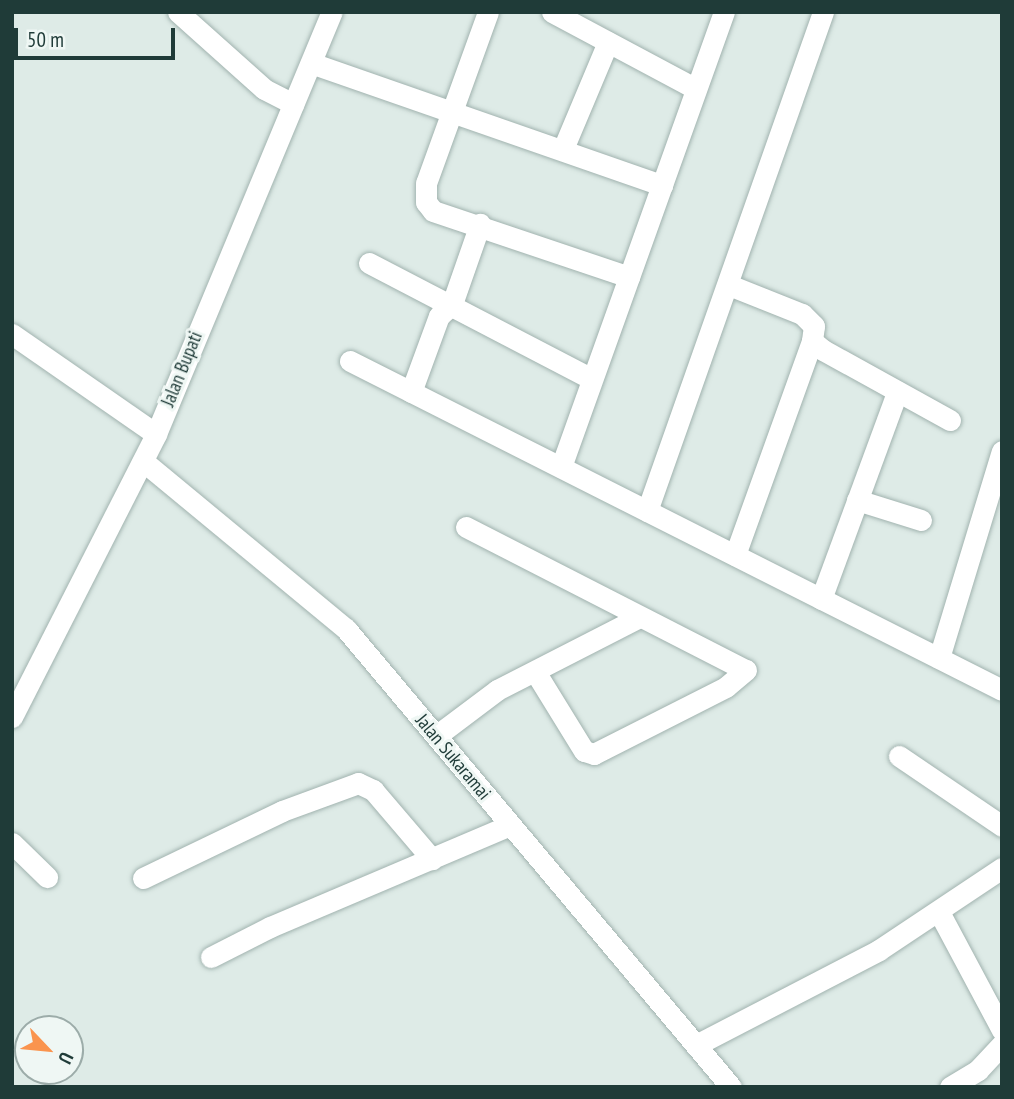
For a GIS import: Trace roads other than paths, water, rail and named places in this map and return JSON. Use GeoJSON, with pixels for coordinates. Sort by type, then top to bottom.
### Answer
{"type":"FeatureCollection","features":[{"type":"Feature","properties":{"kind":"street"},"geometry":{"type":"LineString","coordinates":[[178,12],[264,89],[293,104]]}},
{"type":"Feature","properties":{"kind":"street","name":"Jalan Bupati"},"geometry":{"type":"LineString","coordinates":[[12,717],[156,434],[332,12]]}},
{"type":"Feature","properties":{"kind":"street"},"geometry":{"type":"LineString","coordinates":[[488,12],[450,112],[424,195],[433,211],[480,224],[629,277]]}},
{"type":"Feature","properties":{"kind":"street"},"geometry":{"type":"LineString","coordinates":[[552,12],[696,89]]}},
{"type":"Feature","properties":{"kind":"street"},"geometry":{"type":"LineString","coordinates":[[561,467],[724,12]]}},
{"type":"Feature","properties":{"kind":"street"},"geometry":{"type":"LineString","coordinates":[[647,511],[729,285],[823,12]]}},
{"type":"Feature","properties":{"kind":"street"},"geometry":{"type":"LineString","coordinates":[[563,149],[608,42]]}},
{"type":"Feature","properties":{"kind":"street"},"geometry":{"type":"LineString","coordinates":[[311,63],[662,185]]}},
{"type":"Feature","properties":{"kind":"street"},"geometry":{"type":"LineString","coordinates":[[411,392],[439,316],[452,304],[480,224]]}},
{"type":"Feature","properties":{"kind":"street"},"geometry":{"type":"LineString","coordinates":[[369,263],[592,379]]}},
{"type":"Feature","properties":{"kind":"street"},"geometry":{"type":"LineString","coordinates":[[729,285],[802,314],[814,326],[735,555]]}},
{"type":"Feature","properties":{"kind":"street"},"geometry":{"type":"LineString","coordinates":[[12,334],[156,434]]}},
{"type":"Feature","properties":{"kind":"street"},"geometry":{"type":"LineString","coordinates":[[811,341],[950,420]]}},
{"type":"Feature","properties":{"kind":"street"},"geometry":{"type":"LineString","coordinates":[[350,361],[1002,690]]}},
{"type":"Feature","properties":{"kind":"street"},"geometry":{"type":"LineString","coordinates":[[821,599],[897,392]]}},
{"type":"Feature","properties":{"kind":"street"},"geometry":{"type":"LineString","coordinates":[[939,658],[1002,452]]}},
{"type":"Feature","properties":{"kind":"street","name":"Jalan Sukaramai"},"geometry":{"type":"LineString","coordinates":[[143,461],[346,629],[731,1087]]}},
{"type":"Feature","properties":{"kind":"street"},"geometry":{"type":"LineString","coordinates":[[857,499],[921,520]]}},
{"type":"Feature","properties":{"kind":"street"},"geometry":{"type":"LineString","coordinates":[[466,527],[638,618],[746,670],[726,687],[594,754],[584,751],[536,673]]}},
{"type":"Feature","properties":{"kind":"street"},"geometry":{"type":"LineString","coordinates":[[436,736],[497,690],[536,673],[638,618]]}},
{"type":"Feature","properties":{"kind":"street"},"geometry":{"type":"LineString","coordinates":[[899,756],[1002,826]]}},
{"type":"Feature","properties":{"kind":"street"},"geometry":{"type":"LineString","coordinates":[[143,878],[282,811],[358,783],[373,790],[432,859]]}},
{"type":"Feature","properties":{"kind":"street"},"geometry":{"type":"LineString","coordinates":[[211,957],[270,927],[510,825]]}},
{"type":"Feature","properties":{"kind":"street"},"geometry":{"type":"LineString","coordinates":[[12,843],[47,877]]}},
{"type":"Feature","properties":{"kind":"street"},"geometry":{"type":"LineString","coordinates":[[696,1045],[879,950],[1002,868]]}},
{"type":"Feature","properties":{"kind":"street"},"geometry":{"type":"LineString","coordinates":[[939,912],[1002,1030]]}},
{"type":"Feature","properties":{"kind":"street"},"geometry":{"type":"LineString","coordinates":[[950,1087],[978,1070],[1002,1044]]}}]}
